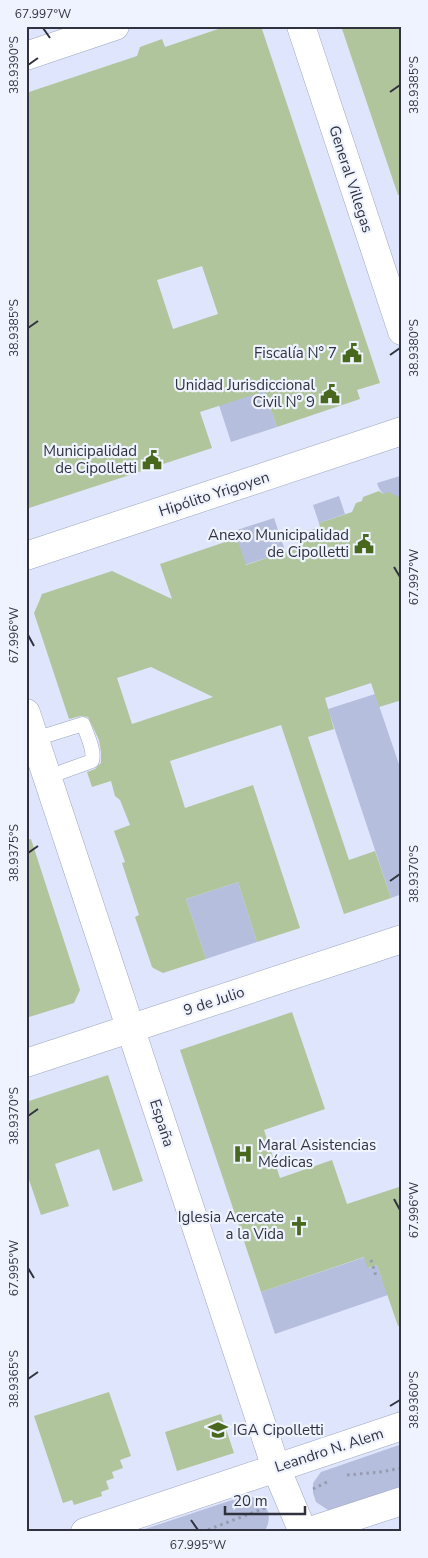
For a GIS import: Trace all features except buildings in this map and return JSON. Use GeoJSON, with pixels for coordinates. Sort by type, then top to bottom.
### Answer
{"type":"FeatureCollection","features":[{"type":"Feature","properties":{"kind":"street"},"geometry":{"type":"LineString","coordinates":[[26,56],[115,26]]}},
{"type":"Feature","properties":{"kind":"street","name":"General Villegas"},"geometry":{"type":"LineString","coordinates":[[301,26],[402,331]]}},
{"type":"Feature","properties":{"kind":"street","name":"Hipólito Yrigoyen"},"geometry":{"type":"LineString","coordinates":[[26,556],[402,432]]}},
{"type":"Feature","properties":{"kind":"street","name":"España"},"geometry":{"type":"LineString","coordinates":[[26,713],[276,1468],[303,1532]]}},
{"type":"Feature","properties":{"kind":"street","name":"9 de Julio"},"geometry":{"type":"LineString","coordinates":[[26,1063],[402,939]]}},
{"type":"Feature","properties":{"kind":"street","name":"Leandro N. Alem"},"geometry":{"type":"LineString","coordinates":[[85,1532],[402,1426]]}},
{"type":"Feature","properties":{"kind":"street"},"geometry":{"type":"LineString","coordinates":[[307,1532],[402,1501]]}},
{"type":"Feature","properties":{"kind":"lane"},"geometry":{"type":"LineString","coordinates":[[35,739],[83,724],[88,738],[93,755],[92,761],[48,777]]}},
{"type":"Feature","properties":{"kind":"path"},"geometry":{"type":"LineString","coordinates":[[371,1260],[376,1276]]}},
{"type":"Feature","properties":{"kind":"path"},"geometry":{"type":"LineString","coordinates":[[342,1476],[402,1468]]}},
{"type":"Feature","properties":{"kind":"path"},"geometry":{"type":"LineString","coordinates":[[312,1490],[330,1480]]}},
{"type":"Feature","properties":{"kind":"path"},"geometry":{"type":"LineString","coordinates":[[202,1532],[267,1507]]}},
{"type":"Feature","properties":{"kind":"shaded area"},"geometry":{"type":"Polygon","coordinates":[[[199,344],[256,362],[277,427],[231,442],[199,344]]]}},
{"type":"Feature","properties":{"kind":"shaded area"},"geometry":{"type":"Polygon","coordinates":[[[402,476],[402,503],[384,494],[377,483],[402,476]]]}},
{"type":"Feature","properties":{"kind":"shaded area"},"geometry":{"type":"Polygon","coordinates":[[[339,496],[345,514],[319,523],[313,505],[339,496]]]}},
{"type":"Feature","properties":{"kind":"shaded area"},"geometry":{"type":"Polygon","coordinates":[[[274,518],[293,574],[283,577],[275,555],[230,570],[241,551],[234,531],[274,518]]]}},
{"type":"Feature","properties":{"kind":"shaded area"},"geometry":{"type":"Polygon","coordinates":[[[375,694],[402,773],[402,894],[391,898],[328,709],[375,694]]]}},
{"type":"Feature","properties":{"kind":"shaded area"},"geometry":{"type":"Polygon","coordinates":[[[238,882],[257,942],[206,959],[186,899],[238,882]]]}},
{"type":"Feature","properties":{"kind":"shaded area"},"geometry":{"type":"Polygon","coordinates":[[[365,1257],[369,1268],[377,1265],[388,1295],[275,1334],[261,1292],[365,1257]]]}},
{"type":"Feature","properties":{"kind":"shaded area"},"geometry":{"type":"Polygon","coordinates":[[[402,1444],[402,1489],[334,1511],[328,1510],[316,1502],[313,1493],[313,1483],[321,1472],[402,1444]]]}},
{"type":"Feature","properties":{"kind":"shaded area"},"geometry":{"type":"Polygon","coordinates":[[[244,1496],[257,1499],[266,1507],[269,1519],[264,1532],[136,1532],[244,1496]]]}},
{"type":"Feature","properties":{"kind":"place","name":"Fiscalía N° 7"},"geometry":{"type":"Point","coordinates":[352,353]}},
{"type":"Feature","properties":{"kind":"place","name":"Unidad Jurisdiccional Civil N° 9"},"geometry":{"type":"Point","coordinates":[330,394]}},
{"type":"Feature","properties":{"kind":"place","name":"Municipalidad de Cipolletti"},"geometry":{"type":"Point","coordinates":[152,460]}},
{"type":"Feature","properties":{"kind":"place","name":"Anexo Municipalidad de Cipolletti"},"geometry":{"type":"Point","coordinates":[364,544]}},
{"type":"Feature","properties":{"kind":"place","name":"Maral Asistencias Médicas"},"geometry":{"type":"Point","coordinates":[243,1154]}},
{"type":"Feature","properties":{"kind":"place","name":"Iglesia Acercate a la Vida"},"geometry":{"type":"Point","coordinates":[299,1226]}},
{"type":"Feature","properties":{"kind":"place","name":"IGA Cipolletti"},"geometry":{"type":"Point","coordinates":[218,1430]}}]}
